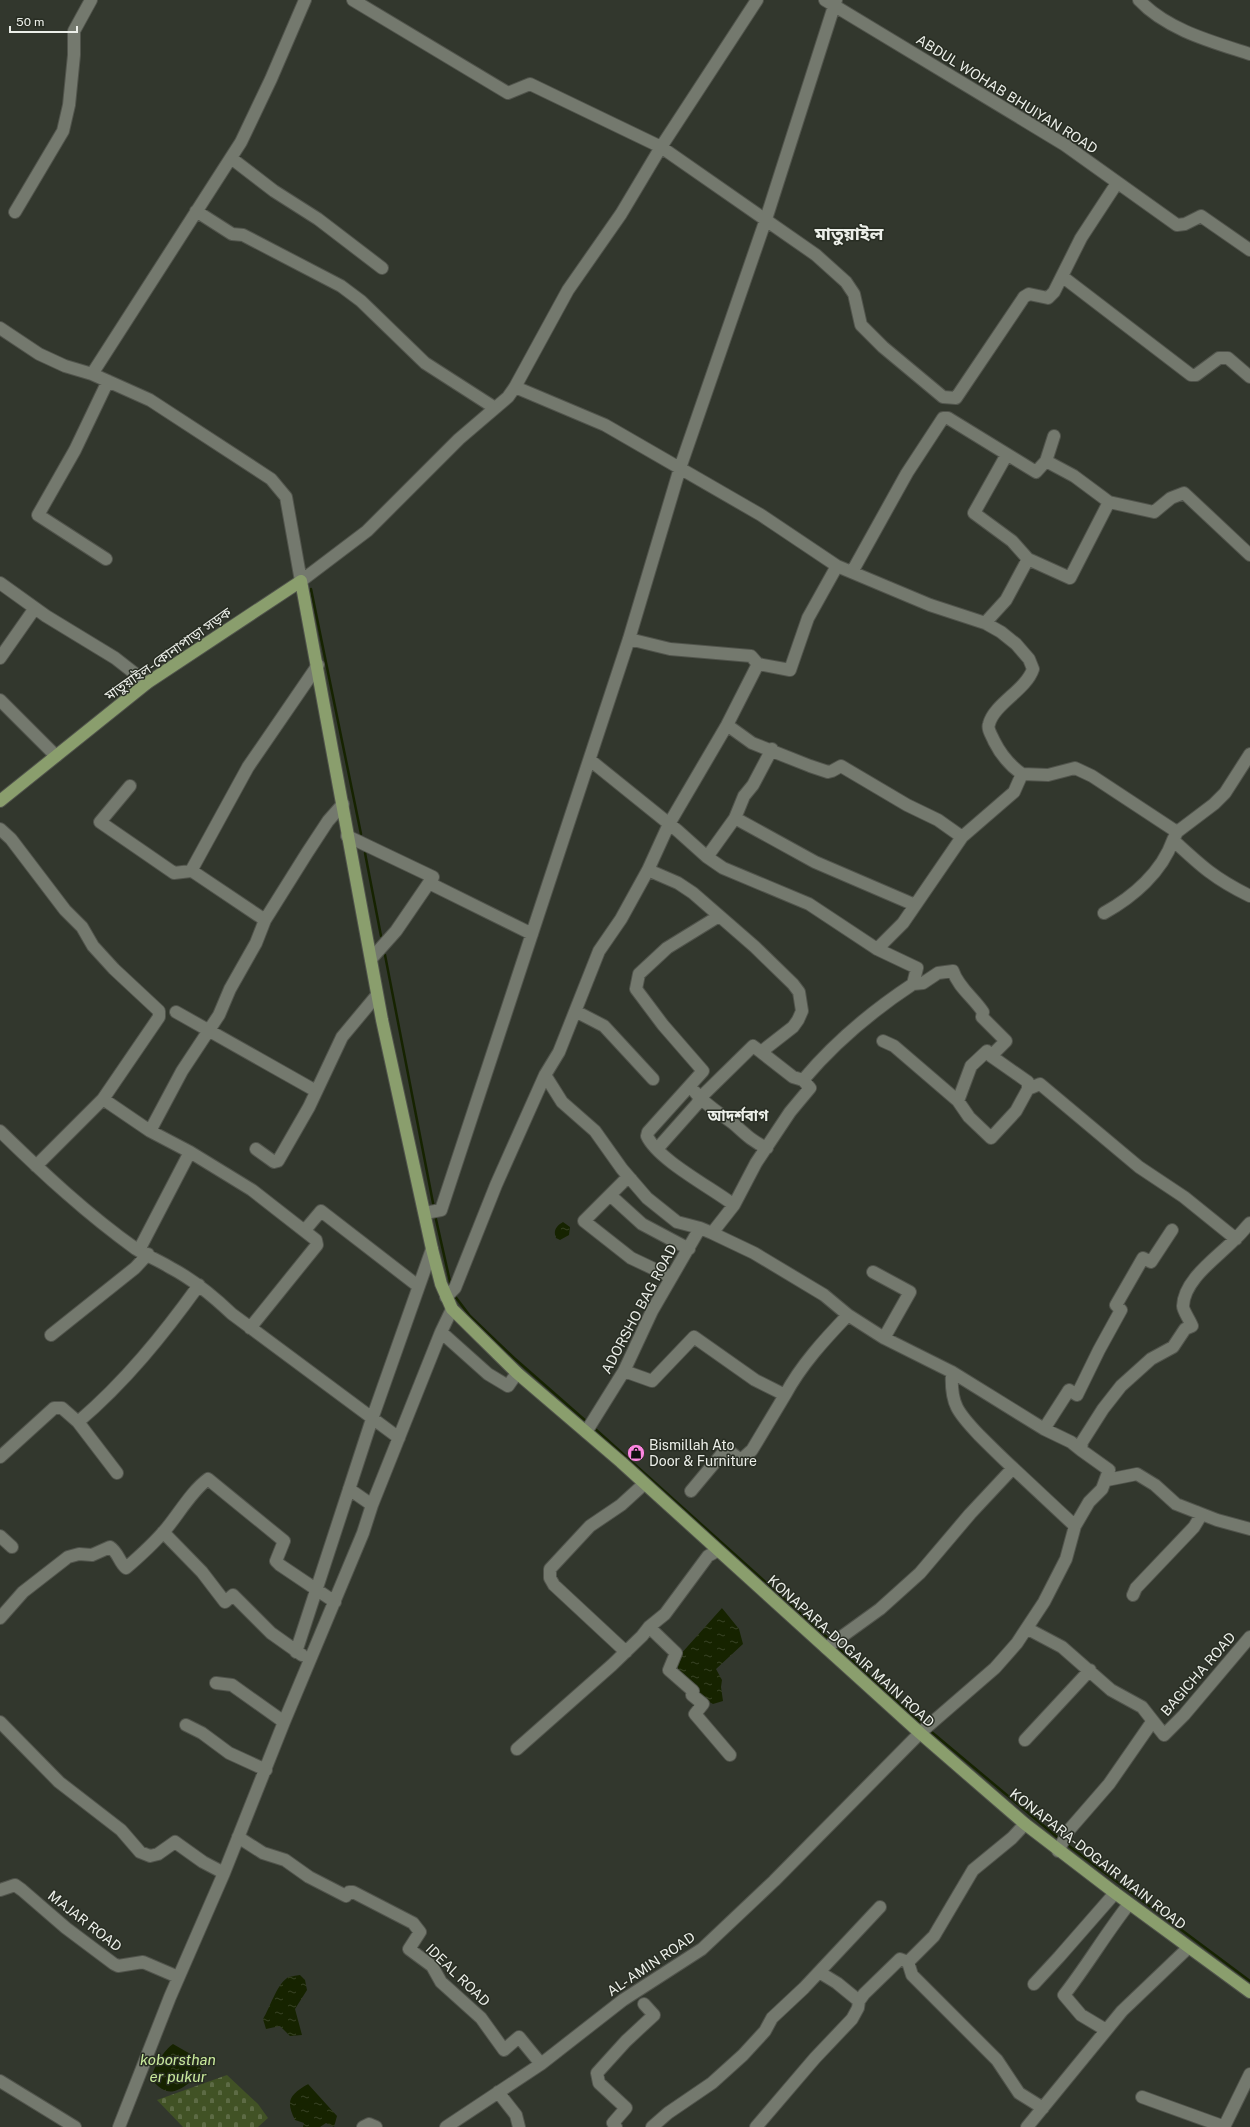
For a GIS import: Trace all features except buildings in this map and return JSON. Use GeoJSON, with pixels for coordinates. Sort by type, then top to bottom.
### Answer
{"type":"FeatureCollection","features":[{"type":"Feature","properties":{"kind":"main road","name":"KONAPARA-DOGAIR MAIN ROAD"},"geometry":{"type":"LineString","coordinates":[[301,581],[318,665],[343,804],[347,836],[377,995],[432,1212],[432,1249],[450,1293],[452,1309],[517,1373],[589,1427],[644,1484],[717,1551],[920,1733],[1025,1824],[1115,1894],[1250,1992]]}},
{"type":"Feature","properties":{"kind":"main road","name":"মাতুয়াইল-কোনাপাড়া সড়ক"},"geometry":{"type":"LineString","coordinates":[[0,801],[147,683],[301,581]]}},
{"type":"Feature","properties":{"kind":"street"},"geometry":{"type":"LineString","coordinates":[[15,212],[63,131],[69,106],[74,31],[91,0]]}},
{"type":"Feature","properties":{"kind":"street"},"geometry":{"type":"LineString","coordinates":[[92,374],[241,142],[271,79],[305,0]]}},
{"type":"Feature","properties":{"kind":"street"},"geometry":{"type":"LineString","coordinates":[[353,0],[371,4],[508,93],[530,84],[661,147],[816,255],[846,282],[854,294],[861,325],[883,347],[944,397],[956,398],[1020,301],[1029,294],[1048,298],[1054,292],[1063,277],[1081,238],[1117,183]]}},
{"type":"Feature","properties":{"kind":"street"},"geometry":{"type":"LineString","coordinates":[[0,328],[39,354],[66,366],[92,374],[150,400],[259,470],[280,488],[286,497],[301,581],[367,530],[458,439],[508,397],[515,387],[568,290],[621,214],[661,147],[757,0]]}},
{"type":"Feature","properties":{"kind":"street"},"geometry":{"type":"LineString","coordinates":[[1139,0],[1149,10],[1187,31],[1250,54]]}},
{"type":"Feature","properties":{"kind":"street"},"geometry":{"type":"LineString","coordinates":[[432,1212],[532,934],[590,760],[629,639],[680,468],[766,219],[832,2]]}},
{"type":"Feature","properties":{"kind":"street","name":"ABDUL WOHAB BHUIYAN ROAD"},"geometry":{"type":"LineString","coordinates":[[832,2],[1065,145],[1176,225],[1184,224],[1201,216],[1250,250]]}},
{"type":"Feature","properties":{"kind":"street"},"geometry":{"type":"LineString","coordinates":[[231,158],[274,191],[318,219],[382,268]]}},
{"type":"Feature","properties":{"kind":"street"},"geometry":{"type":"LineString","coordinates":[[196,211],[232,234],[243,235],[341,286],[361,301],[425,363],[495,408]]}},
{"type":"Feature","properties":{"kind":"street"},"geometry":{"type":"LineString","coordinates":[[1063,277],[1191,375],[1196,375],[1220,358],[1228,358],[1250,377]]}},
{"type":"Feature","properties":{"kind":"street"},"geometry":{"type":"LineString","coordinates":[[106,560],[38,515],[75,450],[108,381]]}},
{"type":"Feature","properties":{"kind":"street"},"geometry":{"type":"LineString","coordinates":[[515,387],[605,425],[761,515],[837,566],[930,605],[985,623],[1001,632],[1016,644],[1029,660],[1033,669],[1030,677],[994,714],[988,724],[990,732],[1000,753],[1011,766],[1022,774],[1048,774],[1075,768],[1092,776],[1175,836],[1190,857],[1207,871],[1222,882],[1250,896]]}},
{"type":"Feature","properties":{"kind":"street"},"geometry":{"type":"LineString","coordinates":[[852,572],[907,473],[942,418],[948,418],[1006,456],[1036,472],[1046,461],[1054,436]]}},
{"type":"Feature","properties":{"kind":"street"},"geometry":{"type":"LineString","coordinates":[[1006,456],[974,513],[1012,541],[1028,559],[1070,578],[1109,502]]}},
{"type":"Feature","properties":{"kind":"street"},"geometry":{"type":"LineString","coordinates":[[1046,461],[1074,476],[1109,502],[1154,512],[1171,498],[1184,493],[1250,555]]}},
{"type":"Feature","properties":{"kind":"street"},"geometry":{"type":"LineString","coordinates":[[985,623],[1006,600],[1028,559]]}},
{"type":"Feature","properties":{"kind":"street"},"geometry":{"type":"LineString","coordinates":[[629,639],[670,649],[751,656],[758,664],[790,670],[808,618],[837,566]]}},
{"type":"Feature","properties":{"kind":"street"},"geometry":{"type":"LineString","coordinates":[[2,588],[115,658],[147,683]]}},
{"type":"Feature","properties":{"kind":"street"},"geometry":{"type":"LineString","coordinates":[[0,658],[35,608]]}},
{"type":"Feature","properties":{"kind":"street"},"geometry":{"type":"LineString","coordinates":[[450,1293],[545,1075],[559,1052],[577,1012],[599,952],[621,919],[648,870],[669,824],[727,725],[758,664]]}},
{"type":"Feature","properties":{"kind":"street"},"geometry":{"type":"LineString","coordinates":[[191,871],[248,768],[318,665]]}},
{"type":"Feature","properties":{"kind":"street"},"geometry":{"type":"LineString","coordinates":[[0,700],[56,756]]}},
{"type":"Feature","properties":{"kind":"street"},"geometry":{"type":"LineString","coordinates":[[727,725],[752,743],[828,772],[832,772],[841,766],[907,805],[938,820],[962,837]]}},
{"type":"Feature","properties":{"kind":"street"},"geometry":{"type":"LineString","coordinates":[[707,857],[735,818],[744,796],[753,785],[772,750]]}},
{"type":"Feature","properties":{"kind":"street"},"geometry":{"type":"LineString","coordinates":[[1104,913],[1119,905],[1142,887],[1158,867],[1175,836],[1225,793],[1250,754]]}},
{"type":"Feature","properties":{"kind":"street"},"geometry":{"type":"LineString","coordinates":[[590,760],[707,857],[738,875],[809,904],[877,949],[917,968],[913,984]]}},
{"type":"Feature","properties":{"kind":"street"},"geometry":{"type":"LineString","coordinates":[[877,949],[903,923],[962,837],[1000,806],[1014,792],[1022,774]]}},
{"type":"Feature","properties":{"kind":"street"},"geometry":{"type":"LineString","coordinates":[[130,786],[100,822],[174,873],[191,871],[265,920]]}},
{"type":"Feature","properties":{"kind":"street"},"geometry":{"type":"LineString","coordinates":[[150,1131],[182,1071],[210,1032],[256,943],[265,920],[328,821],[343,804]]}},
{"type":"Feature","properties":{"kind":"street"},"geometry":{"type":"LineString","coordinates":[[735,818],[815,862],[915,905]]}},
{"type":"Feature","properties":{"kind":"street"},"geometry":{"type":"LineString","coordinates":[[0,829],[11,839],[65,910],[82,927],[93,946],[114,969],[159,1011],[159,1017],[103,1099],[36,1166]]}},
{"type":"Feature","properties":{"kind":"street"},"geometry":{"type":"LineString","coordinates":[[347,836],[433,876],[396,931],[371,959]]}},
{"type":"Feature","properties":{"kind":"street"},"geometry":{"type":"LineString","coordinates":[[648,870],[688,890],[755,948],[794,984],[799,992],[802,1011],[798,1020],[793,1027],[761,1052]]}},
{"type":"Feature","properties":{"kind":"street"},"geometry":{"type":"LineString","coordinates":[[429,883],[532,934]]}},
{"type":"Feature","properties":{"kind":"street"},"geometry":{"type":"LineString","coordinates":[[719,916],[667,948],[639,974],[636,989],[663,1025],[704,1071],[648,1132],[650,1141],[657,1149],[709,1190],[734,1205]]}},
{"type":"Feature","properties":{"kind":"street"},"geometry":{"type":"LineString","coordinates":[[804,1080],[821,1059],[864,1019],[913,984],[923,983],[938,972],[953,971],[970,998],[977,1002],[983,1012],[982,1017],[1006,1041],[991,1056]]}},
{"type":"Feature","properties":{"kind":"street"},"geometry":{"type":"LineString","coordinates":[[256,1149],[274,1162],[278,1161],[316,1091],[342,1037],[377,995]]}},
{"type":"Feature","properties":{"kind":"street"},"geometry":{"type":"LineString","coordinates":[[176,1012],[316,1091]]}},
{"type":"Feature","properties":{"kind":"street"},"geometry":{"type":"LineString","coordinates":[[577,1012],[604,1026],[653,1079]]}},
{"type":"Feature","properties":{"kind":"street"},"geometry":{"type":"LineString","coordinates":[[883,1041],[894,1046],[958,1101],[969,1117],[992,1138],[1016,1111],[1028,1088],[1028,1082],[991,1056],[987,1051],[971,1066],[958,1101]]}},
{"type":"Feature","properties":{"kind":"street"},"geometry":{"type":"LineString","coordinates":[[657,1149],[697,1104],[700,1098],[753,1046],[793,1078],[804,1080],[810,1088],[790,1112],[756,1163],[734,1205],[712,1233]]}},
{"type":"Feature","properties":{"kind":"street"},"geometry":{"type":"LineString","coordinates":[[545,1075],[562,1102],[595,1131],[647,1198],[665,1214],[677,1222],[700,1228],[754,1253],[824,1295],[848,1315],[884,1338],[952,1372],[1044,1429],[1071,1442],[1109,1470],[1107,1480],[1137,1474],[1155,1485],[1176,1504],[1217,1520],[1250,1529]]}},
{"type":"Feature","properties":{"kind":"street"},"geometry":{"type":"LineString","coordinates":[[1028,1088],[1040,1084],[1139,1167],[1184,1196],[1236,1239]]}},
{"type":"Feature","properties":{"kind":"street"},"geometry":{"type":"LineString","coordinates":[[691,1086],[700,1098],[753,1142],[767,1148]]}},
{"type":"Feature","properties":{"kind":"street"},"geometry":{"type":"LineString","coordinates":[[103,1099],[150,1131],[190,1152],[252,1190],[316,1240],[318,1245],[250,1328]]}},
{"type":"Feature","properties":{"kind":"street"},"geometry":{"type":"LineString","coordinates":[[0,1131],[36,1166],[81,1206],[143,1252],[199,1285],[250,1328],[399,1438]]}},
{"type":"Feature","properties":{"kind":"street"},"geometry":{"type":"LineString","coordinates":[[51,1335],[130,1273],[143,1252],[190,1152]]}},
{"type":"Feature","properties":{"kind":"street"},"geometry":{"type":"LineString","coordinates":[[631,1179],[624,1181],[584,1221],[631,1258],[671,1277]]}},
{"type":"Feature","properties":{"kind":"street"},"geometry":{"type":"LineString","coordinates":[[610,1195],[642,1224],[688,1249]]}},
{"type":"Feature","properties":{"kind":"street"},"geometry":{"type":"LineString","coordinates":[[305,1230],[321,1212],[418,1286]]}},
{"type":"Feature","properties":{"kind":"street"},"geometry":{"type":"LineString","coordinates":[[1081,1450],[1085,1438],[1103,1409],[1121,1386],[1151,1360],[1172,1347],[1185,1329],[1192,1326],[1183,1308],[1185,1298],[1205,1265],[1236,1239],[1250,1223]]}},
{"type":"Feature","properties":{"kind":"street","name":"ADORSHO BAG ROAD"},"geometry":{"type":"LineString","coordinates":[[589,1427],[624,1371],[652,1311],[700,1228]]}},
{"type":"Feature","properties":{"kind":"street"},"geometry":{"type":"LineString","coordinates":[[1044,1429],[1069,1390],[1077,1395],[1099,1350],[1122,1310],[1116,1305],[1134,1270],[1143,1258],[1151,1262],[1172,1230]]}},
{"type":"Feature","properties":{"kind":"street"},"geometry":{"type":"LineString","coordinates":[[296,1652],[372,1419],[432,1249]]}},
{"type":"Feature","properties":{"kind":"street"},"geometry":{"type":"LineString","coordinates":[[873,1272],[910,1292],[884,1338]]}},
{"type":"Feature","properties":{"kind":"street"},"geometry":{"type":"LineString","coordinates":[[78,1422],[125,1378],[173,1321],[199,1285]]}},
{"type":"Feature","properties":{"kind":"street"},"geometry":{"type":"LineString","coordinates":[[119,2127],[178,1977],[224,1873],[284,1722],[363,1534],[372,1505],[441,1332],[452,1309]]}},
{"type":"Feature","properties":{"kind":"street"},"geometry":{"type":"LineString","coordinates":[[691,1491],[726,1448],[742,1460],[752,1450],[792,1382],[824,1340],[848,1315]]}},
{"type":"Feature","properties":{"kind":"street"},"geometry":{"type":"LineString","coordinates":[[441,1332],[488,1374],[508,1386],[517,1373]]}},
{"type":"Feature","properties":{"kind":"street"},"geometry":{"type":"LineString","coordinates":[[624,1371],[652,1381],[694,1337],[755,1380],[785,1395]]}},
{"type":"Feature","properties":{"kind":"street"},"geometry":{"type":"LineString","coordinates":[[952,1372],[953,1396],[958,1410],[966,1422],[1075,1526]]}},
{"type":"Feature","properties":{"kind":"street"},"geometry":{"type":"LineString","coordinates":[[0,1458],[54,1408],[62,1408],[78,1422],[117,1473]]}},
{"type":"Feature","properties":{"kind":"street"},"geometry":{"type":"LineString","coordinates":[[826,1648],[880,1609],[920,1573],[970,1514],[1013,1468]]}},
{"type":"Feature","properties":{"kind":"street"},"geometry":{"type":"LineString","coordinates":[[0,1618],[23,1592],[68,1557],[79,1554],[92,1555],[110,1547],[115,1550],[121,1564],[126,1568],[163,1532],[180,1509],[206,1481],[212,1480],[284,1541],[276,1560],[335,1602]]}},
{"type":"Feature","properties":{"kind":"street","name":"AL- AMIN ROAD"},"geometry":{"type":"LineString","coordinates":[[446,2127],[541,2064],[623,2000],[702,1949],[774,1881],[920,1733],[995,1668],[1028,1629],[1066,1559],[1075,1526],[1089,1502],[1102,1489],[1107,1480]]}},
{"type":"Feature","properties":{"kind":"street"},"geometry":{"type":"LineString","coordinates":[[626,1652],[554,1585],[550,1578],[550,1569],[590,1526],[621,1505],[644,1484]]}},
{"type":"Feature","properties":{"kind":"street"},"geometry":{"type":"LineString","coordinates":[[349,1489],[372,1505]]}},
{"type":"Feature","properties":{"kind":"street"},"geometry":{"type":"LineString","coordinates":[[1133,1595],[1136,1588],[1194,1527],[1200,1517],[1197,1512]]}},
{"type":"Feature","properties":{"kind":"street"},"geometry":{"type":"LineString","coordinates":[[163,1532],[202,1572],[225,1602],[233,1595],[271,1633],[296,1652],[310,1660]]}},
{"type":"Feature","properties":{"kind":"street"},"geometry":{"type":"LineString","coordinates":[[0,1536],[12,1547]]}},
{"type":"Feature","properties":{"kind":"street"},"geometry":{"type":"LineString","coordinates":[[517,1748],[626,1652],[648,1627],[665,1614],[708,1556],[717,1551]]}},
{"type":"Feature","properties":{"kind":"street"},"geometry":{"type":"LineString","coordinates":[[648,1627],[676,1653],[669,1670],[693,1691],[692,1695],[703,1704],[695,1714],[730,1755]]}},
{"type":"Feature","properties":{"kind":"street","name":"BAGICHA ROAD"},"geometry":{"type":"LineString","coordinates":[[1028,1629],[1062,1647],[1111,1690],[1142,1708],[1162,1734],[1166,1734],[1250,1637]]}},
{"type":"Feature","properties":{"kind":"street"},"geometry":{"type":"LineString","coordinates":[[1025,1740],[1090,1670]]}},
{"type":"Feature","properties":{"kind":"street"},"geometry":{"type":"LineString","coordinates":[[216,1683],[232,1685],[284,1722]]}},
{"type":"Feature","properties":{"kind":"street"},"geometry":{"type":"LineString","coordinates":[[0,1722],[59,1782],[121,1830],[140,1852],[150,1856],[158,1854],[175,1842],[203,1862],[224,1873]]}},
{"type":"Feature","properties":{"kind":"street","name":"BAGICHA ROAD"},"geometry":{"type":"LineString","coordinates":[[1058,1851],[1069,1830],[1109,1784],[1152,1722]]}},
{"type":"Feature","properties":{"kind":"street"},"geometry":{"type":"LineString","coordinates":[[186,1725],[202,1733],[229,1753],[266,1770]]}},
{"type":"Feature","properties":{"kind":"street"},"geometry":{"type":"LineString","coordinates":[[908,1962],[934,1936],[973,1870],[1012,1838],[1025,1824]]}},
{"type":"Feature","properties":{"kind":"street","name":"IDEAL ROAD"},"geometry":{"type":"LineString","coordinates":[[238,1837],[263,1853],[285,1860],[309,1877],[327,1887],[346,1896],[349,1892],[353,1892],[413,1923],[420,1932],[409,1949],[432,1966],[441,1982],[481,2018],[504,2050],[519,2037],[541,2064]]}},
{"type":"Feature","properties":{"kind":"street","name":"MAJAR ROAD"},"geometry":{"type":"LineString","coordinates":[[0,1890],[15,1885],[66,1928],[118,1966],[143,1962],[178,1977]]}},
{"type":"Feature","properties":{"kind":"street"},"geometry":{"type":"LineString","coordinates":[[1034,1984],[1060,1957],[1115,1894]]}},
{"type":"Feature","properties":{"kind":"street"},"geometry":{"type":"LineString","coordinates":[[1106,2030],[1081,2015],[1064,1995],[1089,1962],[1115,1921],[1129,1904]]}},
{"type":"Feature","properties":{"kind":"street"},"geometry":{"type":"LineString","coordinates":[[652,2127],[668,2113],[712,2083],[743,2055],[765,2031],[772,2018],[819,1972],[880,1907]]}},
{"type":"Feature","properties":{"kind":"street"},"geometry":{"type":"LineString","coordinates":[[1027,2127],[1122,2011],[1188,1948]]}},
{"type":"Feature","properties":{"kind":"street"},"geometry":{"type":"LineString","coordinates":[[756,2127],[815,2058],[852,2019],[858,2008],[859,2001],[878,1978],[900,1958],[908,1962],[912,1975],[997,2060],[1019,2093],[1043,2108]]}},
{"type":"Feature","properties":{"kind":"street"},"geometry":{"type":"LineString","coordinates":[[819,1972],[837,1983],[859,2001]]}},
{"type":"Feature","properties":{"kind":"street"},"geometry":{"type":"LineString","coordinates":[[616,2127],[613,2123],[614,2119],[626,2108],[599,2083],[597,2073],[626,2041],[654,2015],[644,2004]]}},
{"type":"Feature","properties":{"kind":"street"},"geometry":{"type":"LineString","coordinates":[[1142,2097],[1224,2127],[1250,2074]]}},
{"type":"Feature","properties":{"kind":"street"},"geometry":{"type":"LineString","coordinates":[[0,2081],[75,2127]]}},
{"type":"Feature","properties":{"kind":"street"},"geometry":{"type":"LineString","coordinates":[[498,2092],[516,2115],[519,2127]]}},
{"type":"Feature","properties":{"kind":"street"},"geometry":{"type":"LineString","coordinates":[[363,2127],[369,2124],[376,2127]]}},
{"type":"Feature","properties":{"kind":"green space"},"geometry":{"type":"Polygon","coordinates":[[[227,2075],[258,2104],[268,2118],[258,2127],[183,2127],[157,2100],[227,2075]]]}},
{"type":"Feature","properties":{"kind":"water"},"geometry":{"type":"Polygon","coordinates":[[[563,1222],[570,1227],[569,1235],[560,1240],[556,1238],[555,1231],[563,1222]]]}},
{"type":"Feature","properties":{"kind":"water"},"geometry":{"type":"Polygon","coordinates":[[[722,1608],[739,1629],[743,1644],[716,1669],[722,1680],[721,1687],[723,1701],[713,1704],[701,1696],[692,1687],[683,1677],[676,1665],[679,1656],[722,1608]]]}},
{"type":"Feature","properties":{"kind":"water"},"geometry":{"type":"Polygon","coordinates":[[[300,1975],[305,1980],[307,1990],[295,2009],[302,2035],[290,2036],[280,2026],[266,2029],[263,2019],[276,1992],[287,1978],[300,1975]]]}},
{"type":"Feature","properties":{"kind":"water","name":"koborsthan er pukur"},"geometry":{"type":"Polygon","coordinates":[[[173,2044],[194,2056],[202,2069],[200,2073],[189,2083],[178,2090],[169,2092],[161,2088],[151,2079],[159,2060],[166,2050],[173,2044]]]}},
{"type":"Feature","properties":{"kind":"water"},"geometry":{"type":"Polygon","coordinates":[[[308,2084],[337,2116],[334,2127],[326,2123],[320,2127],[303,2127],[304,2123],[295,2120],[290,2107],[291,2099],[297,2091],[308,2084]]]}},
{"type":"Feature","properties":{"kind":"waterway"},"geometry":{"type":"LineString","coordinates":[[311,589],[361,834]]}},
{"type":"Feature","properties":{"kind":"waterway"},"geometry":{"type":"LineString","coordinates":[[365,853],[381,936]]}},
{"type":"Feature","properties":{"kind":"waterway"},"geometry":{"type":"LineString","coordinates":[[385,955],[434,1208]]}},
{"type":"Feature","properties":{"kind":"waterway"},"geometry":{"type":"LineString","coordinates":[[435,1215],[451,1286]]}},
{"type":"Feature","properties":{"kind":"waterway"},"geometry":{"type":"LineString","coordinates":[[454,1295],[470,1316],[514,1358],[587,1422]]}},
{"type":"Feature","properties":{"kind":"waterway"},"geometry":{"type":"LineString","coordinates":[[593,1427],[830,1640]]}},
{"type":"Feature","properties":{"kind":"waterway"},"geometry":{"type":"LineString","coordinates":[[835,1645],[923,1725]]}},
{"type":"Feature","properties":{"kind":"waterway"},"geometry":{"type":"LineString","coordinates":[[928,1729],[1057,1837]]}},
{"type":"Feature","properties":{"kind":"waterway"},"geometry":{"type":"LineString","coordinates":[[1069,1846],[1250,1981]]}},
{"type":"Feature","properties":{"kind":"place","name":"Bismillah Ato Door & Furniture"},"geometry":{"type":"Point","coordinates":[636,1453]}},
{"type":"Feature","properties":{"kind":"district","name":"মাতুয়াইল"},"geometry":{"type":"Point","coordinates":[849,234]}},
{"type":"Feature","properties":{"kind":"district","name":"আদর্শবাগ"},"geometry":{"type":"Point","coordinates":[738,1116]}}]}
